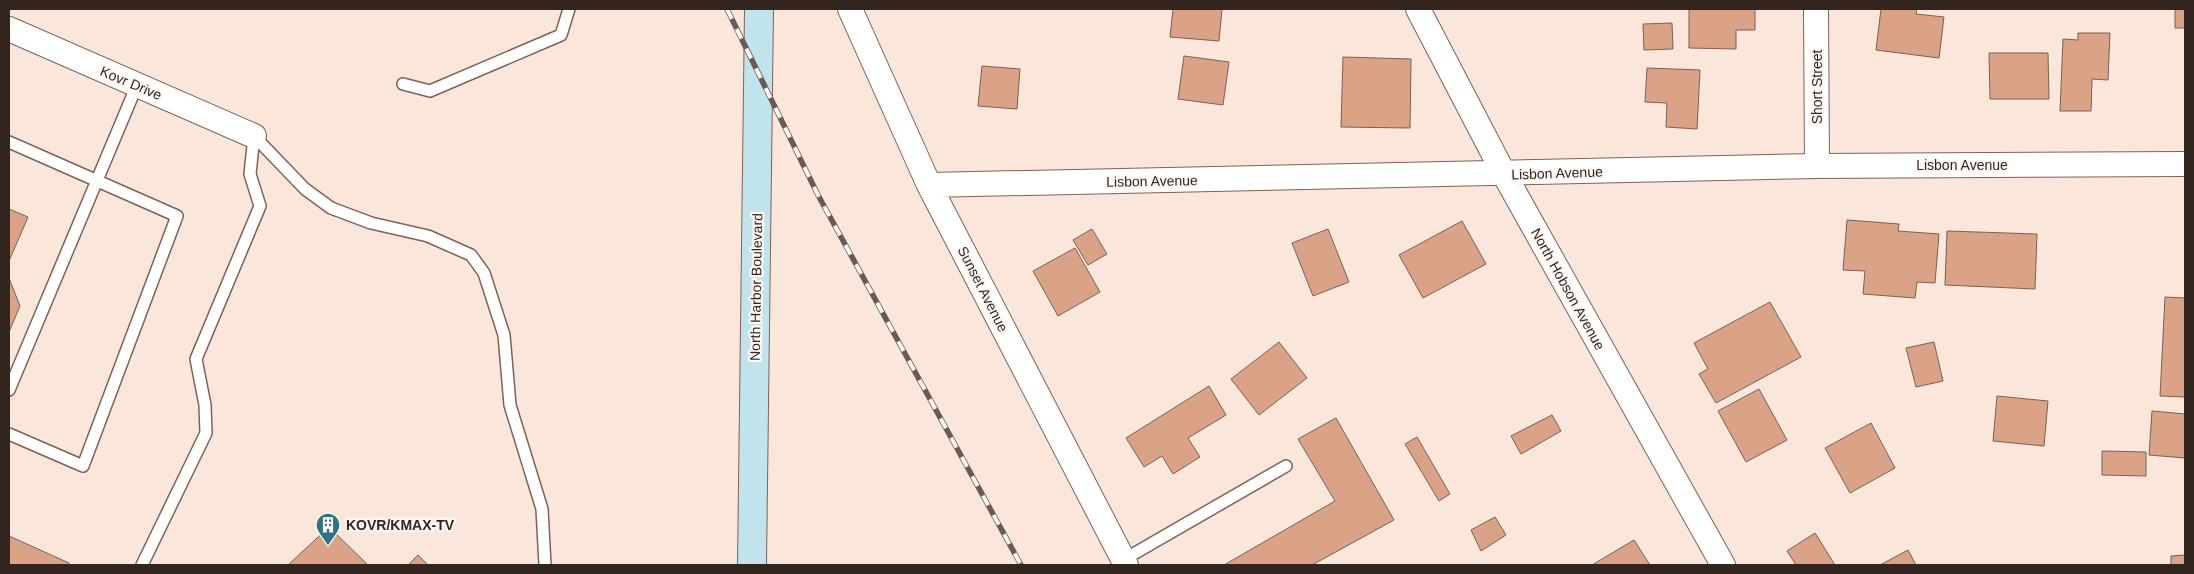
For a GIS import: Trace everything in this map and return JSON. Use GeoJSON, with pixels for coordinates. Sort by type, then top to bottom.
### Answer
{"type":"FeatureCollection","features":[{"type":"Feature","properties":{"kind":"main road","name":"North Harbor Boulevard"},"geometry":{"type":"LineString","coordinates":[[752,565],[759,9]]}},
{"type":"Feature","properties":{"kind":"street","name":"Sunset Avenue"},"geometry":{"type":"LineString","coordinates":[[850,9],[929,184],[1125,562]]}},
{"type":"Feature","properties":{"kind":"street","name":"North Hobson Avenue"},"geometry":{"type":"LineString","coordinates":[[1418,9],[1504,174],[1724,565]]}},
{"type":"Feature","properties":{"kind":"street","name":"Short Street"},"geometry":{"type":"LineString","coordinates":[[1816,9],[1817,166]]}},
{"type":"Feature","properties":{"kind":"street","name":"Kovr Drive"},"geometry":{"type":"LineString","coordinates":[[9,29],[254,136]]}},
{"type":"Feature","properties":{"kind":"street","name":"Lisbon Avenue"},"geometry":{"type":"LineString","coordinates":[[929,184],[1504,174],[1817,166],[2185,164]]}},
{"type":"Feature","properties":{"kind":"lane"},"geometry":{"type":"LineString","coordinates":[[403,84],[430,91],[561,35],[569,9]]}},
{"type":"Feature","properties":{"kind":"lane"},"geometry":{"type":"LineString","coordinates":[[9,390],[137,85]]}},
{"type":"Feature","properties":{"kind":"lane"},"geometry":{"type":"LineString","coordinates":[[142,565],[206,433],[206,405],[196,359],[260,206],[250,174],[254,136]]}},
{"type":"Feature","properties":{"kind":"lane"},"geometry":{"type":"LineString","coordinates":[[254,136],[305,188],[331,208],[371,223],[428,236],[471,255],[484,273],[504,335],[510,405],[542,509],[545,565]]}},
{"type":"Feature","properties":{"kind":"lane"},"geometry":{"type":"LineString","coordinates":[[9,142],[177,216],[83,466],[9,434]]}},
{"type":"Feature","properties":{"kind":"lane"},"geometry":{"type":"LineString","coordinates":[[1125,562],[1286,466]]}},
{"type":"Feature","properties":{"kind":"building"},"geometry":{"type":"Polygon","coordinates":[[[1173,9],[1222,9],[1219,41],[1170,37],[1173,9]]]}},
{"type":"Feature","properties":{"kind":"building"},"geometry":{"type":"Polygon","coordinates":[[[1689,9],[1755,9],[1755,30],[1736,30],[1736,49],[1689,48],[1689,9]]]}},
{"type":"Feature","properties":{"kind":"building"},"geometry":{"type":"Polygon","coordinates":[[[1881,9],[1917,9],[1916,14],[1944,17],[1939,58],[1876,50],[1881,9]]]}},
{"type":"Feature","properties":{"kind":"building"},"geometry":{"type":"Polygon","coordinates":[[[2175,9],[2185,9],[2185,28],[2175,28],[2175,9]]]}},
{"type":"Feature","properties":{"kind":"building"},"geometry":{"type":"Polygon","coordinates":[[[1672,23],[1673,49],[1644,50],[1643,24],[1672,23]]]}},
{"type":"Feature","properties":{"kind":"building"},"geometry":{"type":"Polygon","coordinates":[[[2078,33],[2110,33],[2108,80],[2092,79],[2091,111],[2060,111],[2063,39],[2078,40],[2078,33]]]}},
{"type":"Feature","properties":{"kind":"building"},"geometry":{"type":"Polygon","coordinates":[[[1989,53],[2048,53],[2049,99],[1990,99],[1989,53]]]}},
{"type":"Feature","properties":{"kind":"building"},"geometry":{"type":"Polygon","coordinates":[[[1184,56],[1229,62],[1223,105],[1178,99],[1184,56]]]}},
{"type":"Feature","properties":{"kind":"building"},"geometry":{"type":"Polygon","coordinates":[[[1343,57],[1411,59],[1410,128],[1341,127],[1343,57]]]}},
{"type":"Feature","properties":{"kind":"building"},"geometry":{"type":"Polygon","coordinates":[[[982,66],[1020,69],[1017,109],[978,106],[982,66]]]}},
{"type":"Feature","properties":{"kind":"building"},"geometry":{"type":"Polygon","coordinates":[[[1647,68],[1700,70],[1697,129],[1666,127],[1667,103],[1645,102],[1647,68]]]}},
{"type":"Feature","properties":{"kind":"building"},"geometry":{"type":"Polygon","coordinates":[[[9,209],[28,217],[9,261],[9,209]]]}},
{"type":"Feature","properties":{"kind":"building"},"geometry":{"type":"Polygon","coordinates":[[[1847,220],[1899,224],[1898,231],[1939,234],[1935,283],[1917,282],[1915,298],[1863,294],[1865,271],[1843,270],[1847,220]]]}},
{"type":"Feature","properties":{"kind":"building"},"geometry":{"type":"Polygon","coordinates":[[[1462,221],[1486,264],[1423,298],[1399,255],[1462,221]]]}},
{"type":"Feature","properties":{"kind":"building"},"geometry":{"type":"Polygon","coordinates":[[[1092,229],[1107,254],[1088,265],[1073,240],[1092,229]]]}},
{"type":"Feature","properties":{"kind":"building"},"geometry":{"type":"Polygon","coordinates":[[[1328,229],[1349,282],[1313,296],[1292,243],[1328,229]]]}},
{"type":"Feature","properties":{"kind":"building"},"geometry":{"type":"Polygon","coordinates":[[[1947,231],[2037,234],[2035,289],[1945,285],[1947,231]]]}},
{"type":"Feature","properties":{"kind":"building"},"geometry":{"type":"Polygon","coordinates":[[[1075,248],[1100,292],[1058,316],[1033,271],[1075,248]]]}},
{"type":"Feature","properties":{"kind":"building"},"geometry":{"type":"Polygon","coordinates":[[[9,278],[20,306],[9,332],[9,278]]]}},
{"type":"Feature","properties":{"kind":"building"},"geometry":{"type":"Polygon","coordinates":[[[2165,297],[2185,298],[2185,397],[2160,396],[2165,297]]]}},
{"type":"Feature","properties":{"kind":"building"},"geometry":{"type":"Polygon","coordinates":[[[1770,302],[1801,357],[1716,403],[1699,374],[1708,369],[1694,343],[1770,302]]]}},
{"type":"Feature","properties":{"kind":"building"},"geometry":{"type":"Polygon","coordinates":[[[1279,342],[1307,378],[1259,415],[1231,379],[1279,342]]]}},
{"type":"Feature","properties":{"kind":"building"},"geometry":{"type":"Polygon","coordinates":[[[1934,342],[1943,381],[1916,387],[1906,348],[1934,342]]]}},
{"type":"Feature","properties":{"kind":"building"},"geometry":{"type":"Polygon","coordinates":[[[1209,386],[1226,415],[1188,438],[1200,457],[1173,474],[1162,456],[1144,467],[1126,438],[1209,386]]]}},
{"type":"Feature","properties":{"kind":"building"},"geometry":{"type":"Polygon","coordinates":[[[1759,389],[1787,440],[1746,462],[1718,411],[1759,389]]]}},
{"type":"Feature","properties":{"kind":"building"},"geometry":{"type":"Polygon","coordinates":[[[1997,396],[2048,401],[2044,446],[1993,441],[1997,396]]]}},
{"type":"Feature","properties":{"kind":"building"},"geometry":{"type":"Polygon","coordinates":[[[2152,411],[2185,414],[2185,458],[2149,455],[2152,411]]]}},
{"type":"Feature","properties":{"kind":"building"},"geometry":{"type":"Polygon","coordinates":[[[1552,415],[1561,431],[1521,454],[1511,436],[1552,415]]]}},
{"type":"Feature","properties":{"kind":"building"},"geometry":{"type":"Polygon","coordinates":[[[1336,418],[1394,520],[1312,565],[1224,565],[1335,501],[1298,439],[1336,418]]]}},
{"type":"Feature","properties":{"kind":"building"},"geometry":{"type":"Polygon","coordinates":[[[1871,423],[1895,468],[1850,493],[1825,448],[1871,423]]]}},
{"type":"Feature","properties":{"kind":"building"},"geometry":{"type":"Polygon","coordinates":[[[1417,437],[1450,494],[1439,501],[1405,444],[1417,437]]]}},
{"type":"Feature","properties":{"kind":"building"},"geometry":{"type":"Polygon","coordinates":[[[2102,451],[2146,452],[2146,476],[2102,475],[2102,451]]]}},
{"type":"Feature","properties":{"kind":"building"},"geometry":{"type":"Polygon","coordinates":[[[1495,517],[1506,535],[1481,551],[1471,530],[1495,517]]]}},
{"type":"Feature","properties":{"kind":"building","name":"KOVR/KMAX-TV"},"geometry":{"type":"Polygon","coordinates":[[[329,527],[368,565],[288,565],[329,527]]]}},
{"type":"Feature","properties":{"kind":"building"},"geometry":{"type":"Polygon","coordinates":[[[1815,533],[1835,565],[1796,565],[1787,551],[1815,533]]]}},
{"type":"Feature","properties":{"kind":"building"},"geometry":{"type":"Polygon","coordinates":[[[9,536],[69,563],[69,565],[9,565],[9,536]]]}},
{"type":"Feature","properties":{"kind":"building"},"geometry":{"type":"Polygon","coordinates":[[[1634,540],[1650,565],[1592,565],[1634,540]]]}},
{"type":"Feature","properties":{"kind":"building"},"geometry":{"type":"Polygon","coordinates":[[[1908,550],[1916,565],[1880,565],[1908,550]]]}},
{"type":"Feature","properties":{"kind":"building","name":"KOVR/KMAX-TV"},"geometry":{"type":"Polygon","coordinates":[[[418,555],[428,565],[408,565],[418,555]]]}},
{"type":"Feature","properties":{"kind":"building"},"geometry":{"type":"Polygon","coordinates":[[[2185,555],[2185,565],[2171,565],[2171,556],[2185,555]]]}},
{"type":"Feature","properties":{"kind":"railway"},"geometry":{"type":"LineString","coordinates":[[727,9],[818,195],[1021,565]]}},
{"type":"Feature","properties":{"kind":"place","name":"KOVR/KMAX-TV"},"geometry":{"type":"Point","coordinates":[328,546]}}]}
